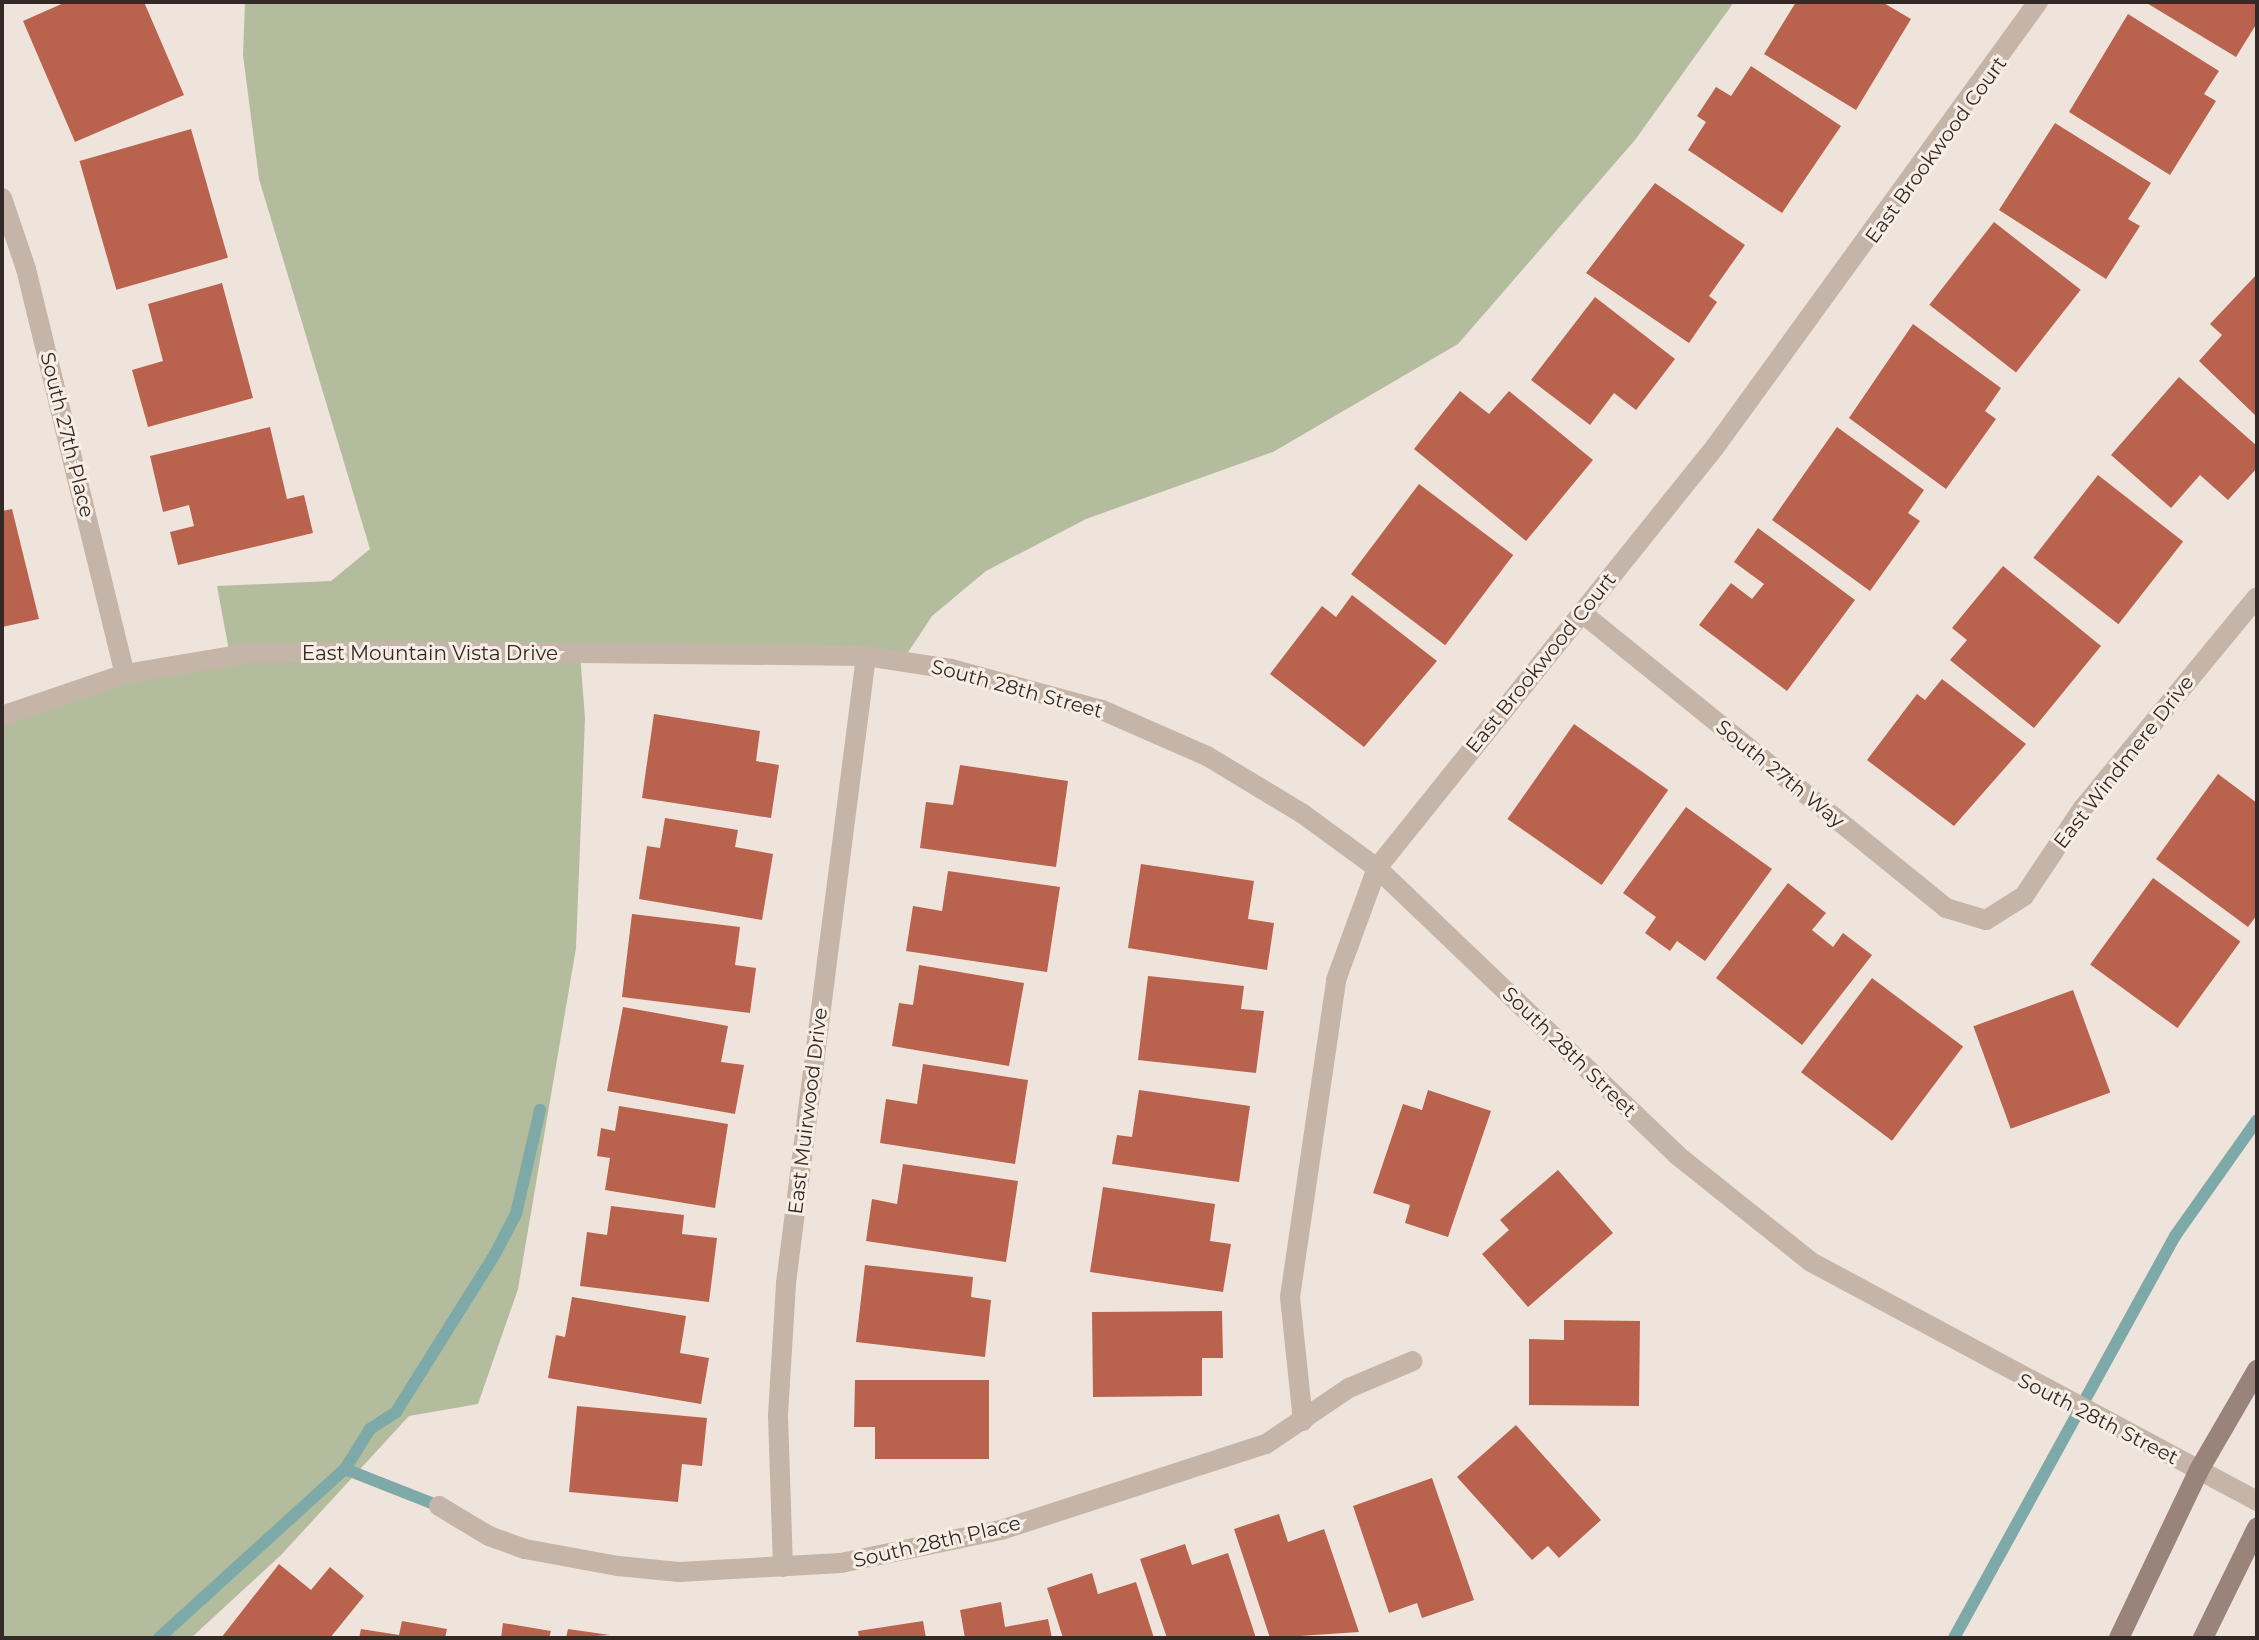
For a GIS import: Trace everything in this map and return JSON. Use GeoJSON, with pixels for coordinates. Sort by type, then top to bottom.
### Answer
{"type":"FeatureCollection","features":[{"type":"Feature","properties":{"kind":"main road"},"geometry":{"type":"LineString","coordinates":[[2119,1638],[2199,1470],[2257,1370]]}},
{"type":"Feature","properties":{"kind":"main road"},"geometry":{"type":"LineString","coordinates":[[2203,1638],[2257,1528]]}},
{"type":"Feature","properties":{"kind":"street","name":"East Brookwood Court"},"geometry":{"type":"LineString","coordinates":[[1303,1421],[1290,1297],[1336,980],[1353,920],[1377,868],[1582,613],[1845,276],[2038,2]]}},
{"type":"Feature","properties":{"kind":"street","name":"South 27th Place"},"geometry":{"type":"LineString","coordinates":[[2,198],[26,269],[125,674]]}},
{"type":"Feature","properties":{"kind":"street","name":"East Windmere Drive"},"geometry":{"type":"LineString","coordinates":[[1986,920],[2024,896],[2083,808],[2257,597]]}},
{"type":"Feature","properties":{"kind":"street","name":"South 27th Way"},"geometry":{"type":"LineString","coordinates":[[1582,613],[1946,908],[1986,920]]}},
{"type":"Feature","properties":{"kind":"street","name":"East Mountain Vista Drive"},"geometry":{"type":"LineString","coordinates":[[2,716],[125,674],[251,653],[866,656]]}},
{"type":"Feature","properties":{"kind":"street","name":"South 28th Street"},"geometry":{"type":"LineString","coordinates":[[866,656],[1049,693],[1152,728],[1303,814],[1377,868],[1735,1204],[1811,1262],[2038,1388],[2257,1501]]}},
{"type":"Feature","properties":{"kind":"street","name":"East Muirwood Drive"},"geometry":{"type":"LineString","coordinates":[[783,1567],[778,1415],[786,1283],[866,656]]}},
{"type":"Feature","properties":{"kind":"street","name":"South 28th Place"},"geometry":{"type":"LineString","coordinates":[[439,1506],[489,1536],[551,1556],[679,1572],[854,1561],[1001,1530],[1266,1444],[1349,1388],[1413,1361]]}},
{"type":"Feature","properties":{"kind":"green space"},"geometry":{"type":"Polygon","coordinates":[[[245,2],[1734,2],[1635,140],[1458,344],[1273,452],[1086,519],[986,571],[932,616],[903,660],[580,654],[585,718],[576,948],[518,1289],[478,1404],[409,1416],[281,1555],[191,1638],[2,1638],[2,716],[230,656],[217,586],[331,581],[370,549],[259,179],[243,55],[245,2]]]}},
{"type":"Feature","properties":{"kind":"building"},"geometry":{"type":"Polygon","coordinates":[[[66,2],[144,2],[184,95],[75,142],[23,21],[66,2]]]}},
{"type":"Feature","properties":{"kind":"building"},"geometry":{"type":"Polygon","coordinates":[[[1796,2],[1882,2],[1911,19],[1856,110],[1764,54],[1796,2]]]}},
{"type":"Feature","properties":{"kind":"building"},"geometry":{"type":"Polygon","coordinates":[[[2145,2],[2257,2],[2257,23],[2236,57],[2145,2]]]}},
{"type":"Feature","properties":{"kind":"building"},"geometry":{"type":"Polygon","coordinates":[[[2128,14],[2219,71],[2204,94],[2216,101],[2170,175],[2069,112],[2128,14]]]}},
{"type":"Feature","properties":{"kind":"building"},"geometry":{"type":"Polygon","coordinates":[[[1751,66],[1841,126],[1782,213],[1688,150],[1706,122],[1697,116],[1716,87],[1731,96],[1751,66]]]}},
{"type":"Feature","properties":{"kind":"building"},"geometry":{"type":"Polygon","coordinates":[[[2055,123],[2151,183],[2128,219],[2140,226],[2106,279],[1999,210],[2055,123]]]}},
{"type":"Feature","properties":{"kind":"building"},"geometry":{"type":"Polygon","coordinates":[[[191,129],[228,258],[116,290],[79,161],[191,129]]]}},
{"type":"Feature","properties":{"kind":"building"},"geometry":{"type":"Polygon","coordinates":[[[1655,183],[1745,245],[1709,296],[1717,302],[1689,343],[1586,273],[1655,183]]]}},
{"type":"Feature","properties":{"kind":"building"},"geometry":{"type":"Polygon","coordinates":[[[1994,222],[2081,290],[2016,372],[1929,305],[1994,222]]]}},
{"type":"Feature","properties":{"kind":"building"},"geometry":{"type":"Polygon","coordinates":[[[2257,274],[2257,417],[2199,361],[2222,335],[2210,324],[2257,274]]]}},
{"type":"Feature","properties":{"kind":"building"},"geometry":{"type":"Polygon","coordinates":[[[222,283],[253,398],[148,427],[132,370],[163,361],[148,304],[222,283]]]}},
{"type":"Feature","properties":{"kind":"building"},"geometry":{"type":"Polygon","coordinates":[[[1595,297],[1675,359],[1636,410],[1614,393],[1590,425],[1531,380],[1595,297]]]}},
{"type":"Feature","properties":{"kind":"building"},"geometry":{"type":"Polygon","coordinates":[[[1913,324],[2001,388],[1985,411],[1996,419],[1946,489],[1849,418],[1913,324]]]}},
{"type":"Feature","properties":{"kind":"building"},"geometry":{"type":"Polygon","coordinates":[[[2179,377],[2257,446],[2257,468],[2228,500],[2200,475],[2171,508],[2111,455],[2179,377]]]}},
{"type":"Feature","properties":{"kind":"building"},"geometry":{"type":"Polygon","coordinates":[[[1460,391],[1489,414],[1509,391],[1593,460],[1526,541],[1414,449],[1460,391]]]}},
{"type":"Feature","properties":{"kind":"building"},"geometry":{"type":"Polygon","coordinates":[[[270,427],[287,499],[304,495],[313,533],[178,565],[170,532],[194,526],[189,505],[163,512],[150,456],[270,427]]]}},
{"type":"Feature","properties":{"kind":"building"},"geometry":{"type":"Polygon","coordinates":[[[1837,427],[1924,490],[1908,513],[1920,521],[1870,591],[1772,520],[1837,427]]]}},
{"type":"Feature","properties":{"kind":"building"},"geometry":{"type":"Polygon","coordinates":[[[2098,475],[2183,541],[2118,624],[2033,558],[2098,475]]]}},
{"type":"Feature","properties":{"kind":"building"},"geometry":{"type":"Polygon","coordinates":[[[1419,484],[1513,555],[1445,645],[1351,574],[1419,484]]]}},
{"type":"Feature","properties":{"kind":"building"},"geometry":{"type":"Polygon","coordinates":[[[12,509],[39,619],[2,627],[2,511],[12,509]]]}},
{"type":"Feature","properties":{"kind":"building"},"geometry":{"type":"Polygon","coordinates":[[[1758,528],[1855,600],[1787,691],[1699,625],[1731,583],[1752,599],[1764,584],[1734,562],[1758,528]]]}},
{"type":"Feature","properties":{"kind":"building"},"geometry":{"type":"Polygon","coordinates":[[[2003,566],[2101,646],[2034,728],[1950,660],[1967,640],[1952,628],[2003,566]]]}},
{"type":"Feature","properties":{"kind":"building"},"geometry":{"type":"Polygon","coordinates":[[[1352,595],[1437,661],[1364,747],[1270,674],[1322,606],[1336,617],[1352,595]]]}},
{"type":"Feature","properties":{"kind":"building"},"geometry":{"type":"Polygon","coordinates":[[[1942,679],[2026,744],[1954,826],[1867,760],[1917,694],[1925,700],[1942,679]]]}},
{"type":"Feature","properties":{"kind":"building"},"geometry":{"type":"Polygon","coordinates":[[[654,714],[760,731],[756,761],[779,765],[771,818],[642,798],[654,714]]]}},
{"type":"Feature","properties":{"kind":"building"},"geometry":{"type":"Polygon","coordinates":[[[1574,724],[1668,790],[1602,885],[1507,819],[1574,724]]]}},
{"type":"Feature","properties":{"kind":"building"},"geometry":{"type":"Polygon","coordinates":[[[960,765],[1068,781],[1056,867],[920,848],[926,802],[953,805],[960,765]]]}},
{"type":"Feature","properties":{"kind":"building"},"geometry":{"type":"Polygon","coordinates":[[[2218,774],[2257,803],[2257,915],[2248,927],[2156,859],[2218,774]]]}},
{"type":"Feature","properties":{"kind":"building"},"geometry":{"type":"Polygon","coordinates":[[[1686,807],[1772,869],[1705,961],[1677,941],[1670,951],[1645,933],[1656,917],[1623,893],[1686,807]]]}},
{"type":"Feature","properties":{"kind":"building"},"geometry":{"type":"Polygon","coordinates":[[[665,818],[738,830],[735,847],[773,854],[762,920],[639,899],[647,846],[660,848],[665,818]]]}},
{"type":"Feature","properties":{"kind":"building"},"geometry":{"type":"Polygon","coordinates":[[[1141,864],[1254,881],[1248,919],[1274,923],[1267,970],[1128,948],[1141,864]]]}},
{"type":"Feature","properties":{"kind":"building"},"geometry":{"type":"Polygon","coordinates":[[[948,871],[1060,887],[1047,972],[906,951],[913,906],[942,911],[948,871]]]}},
{"type":"Feature","properties":{"kind":"building"},"geometry":{"type":"Polygon","coordinates":[[[2153,878],[2240,941],[2177,1028],[2090,965],[2153,878]]]}},
{"type":"Feature","properties":{"kind":"building"},"geometry":{"type":"Polygon","coordinates":[[[1788,883],[1826,913],[1812,930],[1833,947],[1843,933],[1872,955],[1802,1045],[1716,978],[1788,883]]]}},
{"type":"Feature","properties":{"kind":"building"},"geometry":{"type":"Polygon","coordinates":[[[632,914],[740,927],[735,965],[756,968],[750,1013],[622,997],[632,914]]]}},
{"type":"Feature","properties":{"kind":"building"},"geometry":{"type":"Polygon","coordinates":[[[919,965],[1024,983],[1009,1066],[892,1046],[899,1003],[913,1005],[919,965]]]}},
{"type":"Feature","properties":{"kind":"building"},"geometry":{"type":"Polygon","coordinates":[[[1148,976],[1244,986],[1241,1009],[1264,1011],[1256,1073],[1138,1060],[1148,976]]]}},
{"type":"Feature","properties":{"kind":"building"},"geometry":{"type":"Polygon","coordinates":[[[1872,978],[1963,1047],[1892,1141],[1801,1072],[1872,978]]]}},
{"type":"Feature","properties":{"kind":"building"},"geometry":{"type":"Polygon","coordinates":[[[2073,990],[2110,1092],[2011,1129],[1973,1026],[2073,990]]]}},
{"type":"Feature","properties":{"kind":"building"},"geometry":{"type":"Polygon","coordinates":[[[623,1007],[728,1026],[721,1062],[744,1065],[735,1114],[607,1091],[623,1007]]]}},
{"type":"Feature","properties":{"kind":"building"},"geometry":{"type":"Polygon","coordinates":[[[923,1064],[1028,1080],[1015,1164],[880,1143],[886,1099],[917,1104],[923,1064]]]}},
{"type":"Feature","properties":{"kind":"building"},"geometry":{"type":"Polygon","coordinates":[[[1139,1090],[1250,1106],[1239,1182],[1112,1164],[1117,1135],[1132,1137],[1139,1090]]]}},
{"type":"Feature","properties":{"kind":"building"},"geometry":{"type":"Polygon","coordinates":[[[1428,1090],[1491,1111],[1448,1237],[1405,1223],[1410,1205],[1373,1193],[1403,1104],[1422,1110],[1428,1090]]]}},
{"type":"Feature","properties":{"kind":"building"},"geometry":{"type":"Polygon","coordinates":[[[619,1106],[728,1124],[715,1208],[605,1190],[610,1158],[597,1156],[601,1128],[615,1131],[619,1106]]]}},
{"type":"Feature","properties":{"kind":"building"},"geometry":{"type":"Polygon","coordinates":[[[903,1164],[1018,1181],[1006,1262],[866,1241],[872,1199],[897,1204],[903,1164]]]}},
{"type":"Feature","properties":{"kind":"building"},"geometry":{"type":"Polygon","coordinates":[[[1558,1170],[1613,1233],[1528,1307],[1482,1254],[1509,1230],[1500,1220],[1558,1170]]]}},
{"type":"Feature","properties":{"kind":"building"},"geometry":{"type":"Polygon","coordinates":[[[1103,1187],[1215,1204],[1210,1241],[1231,1244],[1223,1292],[1090,1272],[1103,1187]]]}},
{"type":"Feature","properties":{"kind":"building"},"geometry":{"type":"Polygon","coordinates":[[[611,1206],[684,1215],[682,1234],[717,1238],[709,1302],[580,1286],[587,1232],[607,1235],[611,1206]]]}},
{"type":"Feature","properties":{"kind":"building"},"geometry":{"type":"Polygon","coordinates":[[[865,1265],[973,1277],[971,1297],[991,1300],[985,1357],[856,1342],[865,1265]]]}},
{"type":"Feature","properties":{"kind":"building"},"geometry":{"type":"Polygon","coordinates":[[[572,1297],[686,1316],[680,1353],[709,1358],[701,1404],[548,1378],[556,1335],[565,1337],[572,1297]]]}},
{"type":"Feature","properties":{"kind":"building"},"geometry":{"type":"Polygon","coordinates":[[[1222,1311],[1223,1358],[1202,1358],[1202,1396],[1093,1397],[1092,1312],[1222,1311]]]}},
{"type":"Feature","properties":{"kind":"building"},"geometry":{"type":"Polygon","coordinates":[[[1564,1320],[1640,1321],[1639,1406],[1529,1405],[1529,1339],[1564,1340],[1564,1320]]]}},
{"type":"Feature","properties":{"kind":"building"},"geometry":{"type":"Polygon","coordinates":[[[855,1380],[989,1380],[989,1459],[875,1459],[875,1427],[854,1427],[855,1380]]]}},
{"type":"Feature","properties":{"kind":"building"},"geometry":{"type":"Polygon","coordinates":[[[577,1406],[707,1418],[702,1466],[682,1464],[678,1502],[569,1492],[577,1406]]]}},
{"type":"Feature","properties":{"kind":"building"},"geometry":{"type":"Polygon","coordinates":[[[1516,1425],[1601,1520],[1559,1558],[1548,1546],[1532,1560],[1457,1477],[1516,1425]]]}},
{"type":"Feature","properties":{"kind":"building"},"geometry":{"type":"Polygon","coordinates":[[[1432,1478],[1474,1600],[1422,1618],[1417,1603],[1389,1613],[1353,1506],[1432,1478]]]}},
{"type":"Feature","properties":{"kind":"building"},"geometry":{"type":"Polygon","coordinates":[[[1279,1514],[1288,1542],[1324,1529],[1359,1632],[1270,1638],[1234,1529],[1279,1514]]]}},
{"type":"Feature","properties":{"kind":"building"},"geometry":{"type":"Polygon","coordinates":[[[1185,1544],[1192,1565],[1228,1553],[1256,1638],[1167,1638],[1140,1559],[1185,1544]]]}},
{"type":"Feature","properties":{"kind":"building"},"geometry":{"type":"Polygon","coordinates":[[[279,1564],[311,1590],[330,1567],[364,1596],[330,1638],[221,1638],[279,1564]]]}},
{"type":"Feature","properties":{"kind":"building"},"geometry":{"type":"Polygon","coordinates":[[[1092,1573],[1098,1594],[1136,1582],[1154,1638],[1063,1638],[1047,1588],[1092,1573]]]}},
{"type":"Feature","properties":{"kind":"building"},"geometry":{"type":"Polygon","coordinates":[[[1001,1602],[1005,1627],[1048,1619],[1052,1638],[965,1638],[960,1610],[1001,1602]]]}},
{"type":"Feature","properties":{"kind":"building"},"geometry":{"type":"Polygon","coordinates":[[[402,1621],[447,1629],[445,1638],[359,1638],[361,1629],[399,1635],[402,1621]]]}},
{"type":"Feature","properties":{"kind":"building"},"geometry":{"type":"Polygon","coordinates":[[[923,1621],[926,1638],[859,1638],[858,1631],[923,1621]]]}},
{"type":"Feature","properties":{"kind":"building"},"geometry":{"type":"Polygon","coordinates":[[[503,1623],[551,1631],[549,1638],[501,1638],[503,1623]]]}},
{"type":"Feature","properties":{"kind":"building"},"geometry":{"type":"Polygon","coordinates":[[[568,1629],[610,1635],[566,1638],[568,1629]]]}},
{"type":"Feature","properties":{"kind":"waterway"},"geometry":{"type":"LineString","coordinates":[[345,1469],[370,1429],[396,1412],[495,1254],[516,1214],[540,1110]]}},
{"type":"Feature","properties":{"kind":"waterway"},"geometry":{"type":"LineString","coordinates":[[1954,1638],[2175,1236],[2257,1120]]}},
{"type":"Feature","properties":{"kind":"waterway"},"geometry":{"type":"LineString","coordinates":[[159,1638],[345,1469],[439,1506]]}}]}
